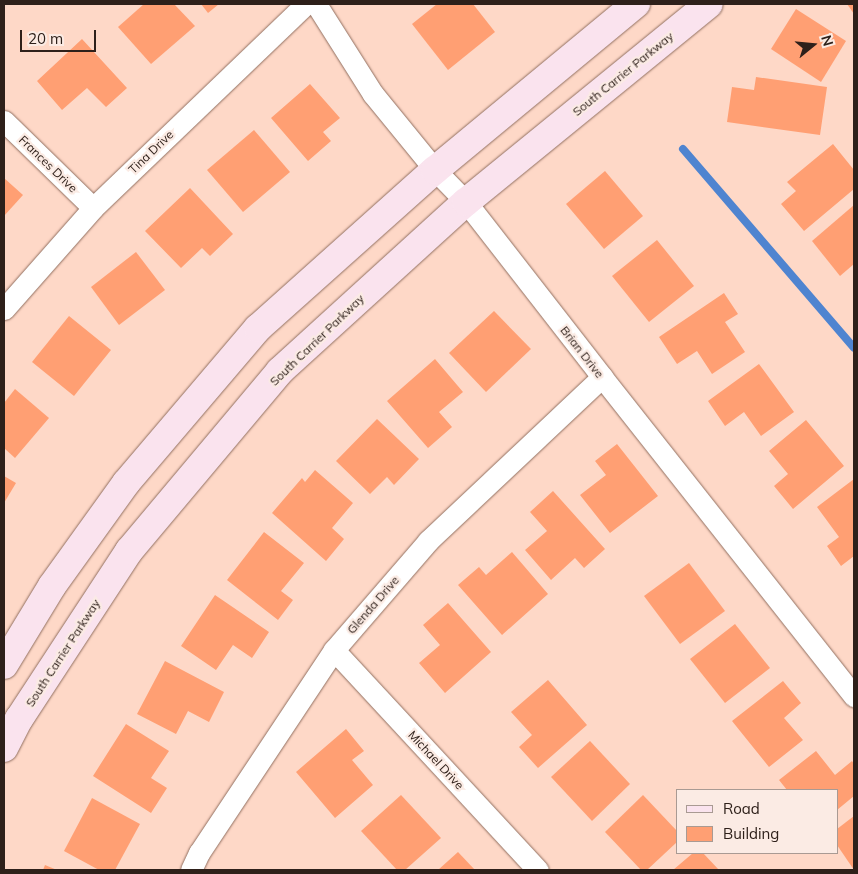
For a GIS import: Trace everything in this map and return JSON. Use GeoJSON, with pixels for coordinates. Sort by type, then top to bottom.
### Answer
{"type":"FeatureCollection","features":[{"type":"Feature","properties":{"kind":"main road"},"geometry":{"type":"LineString","coordinates":[[4,665],[52,586],[126,483],[258,328],[436,170],[636,4]]}},
{"type":"Feature","properties":{"kind":"main road","name":"South Carrier Parkway"},"geometry":{"type":"LineString","coordinates":[[4,748],[19,719],[130,551],[280,372],[466,202],[709,4]]}},
{"type":"Feature","properties":{"kind":"street","name":"Tina Drive"},"geometry":{"type":"LineString","coordinates":[[4,309],[93,208],[306,4]]}},
{"type":"Feature","properties":{"kind":"street","name":"Brian Drive"},"geometry":{"type":"LineString","coordinates":[[316,4],[373,94],[436,170],[466,202],[854,696]]}},
{"type":"Feature","properties":{"kind":"street","name":"Frances Drive"},"geometry":{"type":"LineString","coordinates":[[4,120],[93,208]]}},
{"type":"Feature","properties":{"kind":"street","name":"Glenda Drive"},"geometry":{"type":"LineString","coordinates":[[191,870],[199,853],[334,650],[428,541],[602,377]]}},
{"type":"Feature","properties":{"kind":"street","name":"Michael Drive"},"geometry":{"type":"LineString","coordinates":[[334,650],[538,870]]}},
{"type":"Feature","properties":{"kind":"building"},"geometry":{"type":"Polygon","coordinates":[[[144,4],[174,4],[195,26],[151,64],[118,27],[144,4]]]}},
{"type":"Feature","properties":{"kind":"building"},"geometry":{"type":"Polygon","coordinates":[[[201,4],[219,4],[208,13],[201,4]]]}},
{"type":"Feature","properties":{"kind":"building"},"geometry":{"type":"Polygon","coordinates":[[[437,4],[473,4],[495,32],[448,70],[412,24],[437,4]]]}},
{"type":"Feature","properties":{"kind":"building"},"geometry":{"type":"Polygon","coordinates":[[[847,4],[854,4],[854,14],[847,4]]]}},
{"type":"Feature","properties":{"kind":"building"},"geometry":{"type":"Polygon","coordinates":[[[796,9],[846,41],[821,82],[771,49],[796,9]]]}},
{"type":"Feature","properties":{"kind":"building"},"geometry":{"type":"Polygon","coordinates":[[[82,39],[127,88],[106,107],[87,88],[62,110],[37,81],[82,39]]]}},
{"type":"Feature","properties":{"kind":"building"},"geometry":{"type":"Polygon","coordinates":[[[756,77],[827,87],[820,135],[727,122],[732,87],[754,90],[756,77]]]}},
{"type":"Feature","properties":{"kind":"building"},"geometry":{"type":"Polygon","coordinates":[[[310,84],[340,118],[323,132],[331,141],[308,161],[271,118],[310,84]]]}},
{"type":"Feature","properties":{"kind":"building"},"geometry":{"type":"Polygon","coordinates":[[[254,130],[290,172],[243,212],[207,170],[254,130]]]}},
{"type":"Feature","properties":{"kind":"building"},"geometry":{"type":"Polygon","coordinates":[[[833,144],[854,170],[854,189],[804,231],[781,204],[796,191],[787,182],[833,144]]]}},
{"type":"Feature","properties":{"kind":"building"},"geometry":{"type":"Polygon","coordinates":[[[605,171],[643,216],[604,249],[566,204],[605,171]]]}},
{"type":"Feature","properties":{"kind":"building"},"geometry":{"type":"Polygon","coordinates":[[[4,178],[23,195],[4,216],[4,178]]]}},
{"type":"Feature","properties":{"kind":"building"},"geometry":{"type":"Polygon","coordinates":[[[190,188],[233,234],[210,256],[202,248],[181,268],[145,231],[190,188]]]}},
{"type":"Feature","properties":{"kind":"building"},"geometry":{"type":"Polygon","coordinates":[[[854,205],[854,264],[840,276],[812,241],[854,205]]]}},
{"type":"Feature","properties":{"kind":"building"},"geometry":{"type":"Polygon","coordinates":[[[657,240],[694,286],[649,322],[612,276],[657,240]]]}},
{"type":"Feature","properties":{"kind":"building"},"geometry":{"type":"Polygon","coordinates":[[[136,252],[165,290],[119,325],[91,287],[136,252]]]}},
{"type":"Feature","properties":{"kind":"building"},"geometry":{"type":"Polygon","coordinates":[[[724,293],[738,314],[725,322],[745,352],[712,374],[697,351],[677,364],[659,337],[724,293]]]}},
{"type":"Feature","properties":{"kind":"building"},"geometry":{"type":"Polygon","coordinates":[[[494,311],[531,349],[486,392],[449,353],[494,311]]]}},
{"type":"Feature","properties":{"kind":"building"},"geometry":{"type":"Polygon","coordinates":[[[69,316],[111,350],[74,396],[32,362],[69,316]]]}},
{"type":"Feature","properties":{"kind":"building"},"geometry":{"type":"Polygon","coordinates":[[[435,359],[463,392],[439,412],[452,427],[428,448],[387,401],[435,359]]]}},
{"type":"Feature","properties":{"kind":"building"},"geometry":{"type":"Polygon","coordinates":[[[759,364],[794,412],[761,436],[744,412],[725,426],[708,401],[759,364]]]}},
{"type":"Feature","properties":{"kind":"building"},"geometry":{"type":"Polygon","coordinates":[[[15,389],[49,418],[15,458],[4,448],[4,403],[15,389]]]}},
{"type":"Feature","properties":{"kind":"building"},"geometry":{"type":"Polygon","coordinates":[[[377,419],[419,459],[394,485],[387,477],[370,494],[336,461],[377,419]]]}},
{"type":"Feature","properties":{"kind":"building"},"geometry":{"type":"Polygon","coordinates":[[[806,420],[844,466],[793,509],[774,486],[788,474],[769,451],[806,420]]]}},
{"type":"Feature","properties":{"kind":"building"},"geometry":{"type":"Polygon","coordinates":[[[617,444],[658,496],[610,533],[580,495],[606,475],[595,461],[617,444]]]}},
{"type":"Feature","properties":{"kind":"building"},"geometry":{"type":"Polygon","coordinates":[[[315,470],[353,503],[332,528],[344,539],[326,561],[272,513],[302,478],[305,482],[315,470]]]}},
{"type":"Feature","properties":{"kind":"building"},"geometry":{"type":"Polygon","coordinates":[[[4,476],[16,483],[4,503],[4,476]]]}},
{"type":"Feature","properties":{"kind":"building"},"geometry":{"type":"Polygon","coordinates":[[[854,479],[854,556],[841,566],[827,546],[839,537],[817,507],[854,479]]]}},
{"type":"Feature","properties":{"kind":"building"},"geometry":{"type":"Polygon","coordinates":[[[553,491],[605,549],[584,568],[575,558],[551,580],[525,550],[547,531],[530,512],[553,491]]]}},
{"type":"Feature","properties":{"kind":"building"},"geometry":{"type":"Polygon","coordinates":[[[264,532],[304,563],[281,591],[293,600],[278,620],[227,580],[264,532]]]}},
{"type":"Feature","properties":{"kind":"building"},"geometry":{"type":"Polygon","coordinates":[[[512,552],[548,594],[502,635],[458,585],[479,567],[486,575],[512,552]]]}},
{"type":"Feature","properties":{"kind":"building"},"geometry":{"type":"Polygon","coordinates":[[[689,563],[725,611],[680,644],[644,596],[689,563]]]}},
{"type":"Feature","properties":{"kind":"building"},"geometry":{"type":"Polygon","coordinates":[[[215,595],[269,632],[252,658],[233,645],[216,670],[181,646],[215,595]]]}},
{"type":"Feature","properties":{"kind":"building"},"geometry":{"type":"Polygon","coordinates":[[[448,603],[491,652],[445,693],[419,663],[440,645],[423,625],[448,603]]]}},
{"type":"Feature","properties":{"kind":"building"},"geometry":{"type":"Polygon","coordinates":[[[735,624],[770,668],[725,703],[690,659],[735,624]]]}},
{"type":"Feature","properties":{"kind":"building"},"geometry":{"type":"Polygon","coordinates":[[[165,661],[224,692],[209,722],[188,711],[176,734],[137,714],[165,661]]]}},
{"type":"Feature","properties":{"kind":"building"},"geometry":{"type":"Polygon","coordinates":[[[548,680],[587,725],[538,768],[519,747],[532,735],[511,712],[548,680]]]}},
{"type":"Feature","properties":{"kind":"building"},"geometry":{"type":"Polygon","coordinates":[[[783,681],[801,703],[784,718],[803,740],[769,767],[732,721],[783,681]]]}},
{"type":"Feature","properties":{"kind":"building"},"geometry":{"type":"Polygon","coordinates":[[[126,724],[169,751],[151,778],[167,788],[151,813],[93,776],[126,724]]]}},
{"type":"Feature","properties":{"kind":"building"},"geometry":{"type":"Polygon","coordinates":[[[346,729],[364,751],[352,760],[373,785],[335,818],[296,772],[346,729]]]}},
{"type":"Feature","properties":{"kind":"building"},"geometry":{"type":"Polygon","coordinates":[[[590,741],[630,784],[592,821],[551,777],[590,741]]]}},
{"type":"Feature","properties":{"kind":"building"},"geometry":{"type":"Polygon","coordinates":[[[816,751],[835,775],[852,761],[854,764],[854,796],[838,809],[838,789],[786,789],[779,780],[816,751]]]}},
{"type":"Feature","properties":{"kind":"building"},"geometry":{"type":"Polygon","coordinates":[[[401,795],[441,838],[405,870],[397,870],[361,831],[401,795]]]}},
{"type":"Feature","properties":{"kind":"building"},"geometry":{"type":"Polygon","coordinates":[[[643,795],[676,830],[676,843],[647,870],[641,870],[605,832],[643,795]]]}},
{"type":"Feature","properties":{"kind":"building"},"geometry":{"type":"Polygon","coordinates":[[[92,798],[140,824],[115,870],[99,870],[64,851],[92,798]]]}},
{"type":"Feature","properties":{"kind":"building"},"geometry":{"type":"Polygon","coordinates":[[[854,816],[854,870],[838,846],[838,828],[854,816]]]}},
{"type":"Feature","properties":{"kind":"building"},"geometry":{"type":"Polygon","coordinates":[[[458,852],[475,870],[438,870],[458,852]]]}},
{"type":"Feature","properties":{"kind":"building"},"geometry":{"type":"Polygon","coordinates":[[[692,854],[704,854],[719,870],[673,870],[692,854]]]}},
{"type":"Feature","properties":{"kind":"building"},"geometry":{"type":"Polygon","coordinates":[[[45,865],[57,870],[43,870],[45,865]]]}},
{"type":"Feature","properties":{"kind":"waterway"},"geometry":{"type":"LineString","coordinates":[[683,149],[854,348]]}}]}
